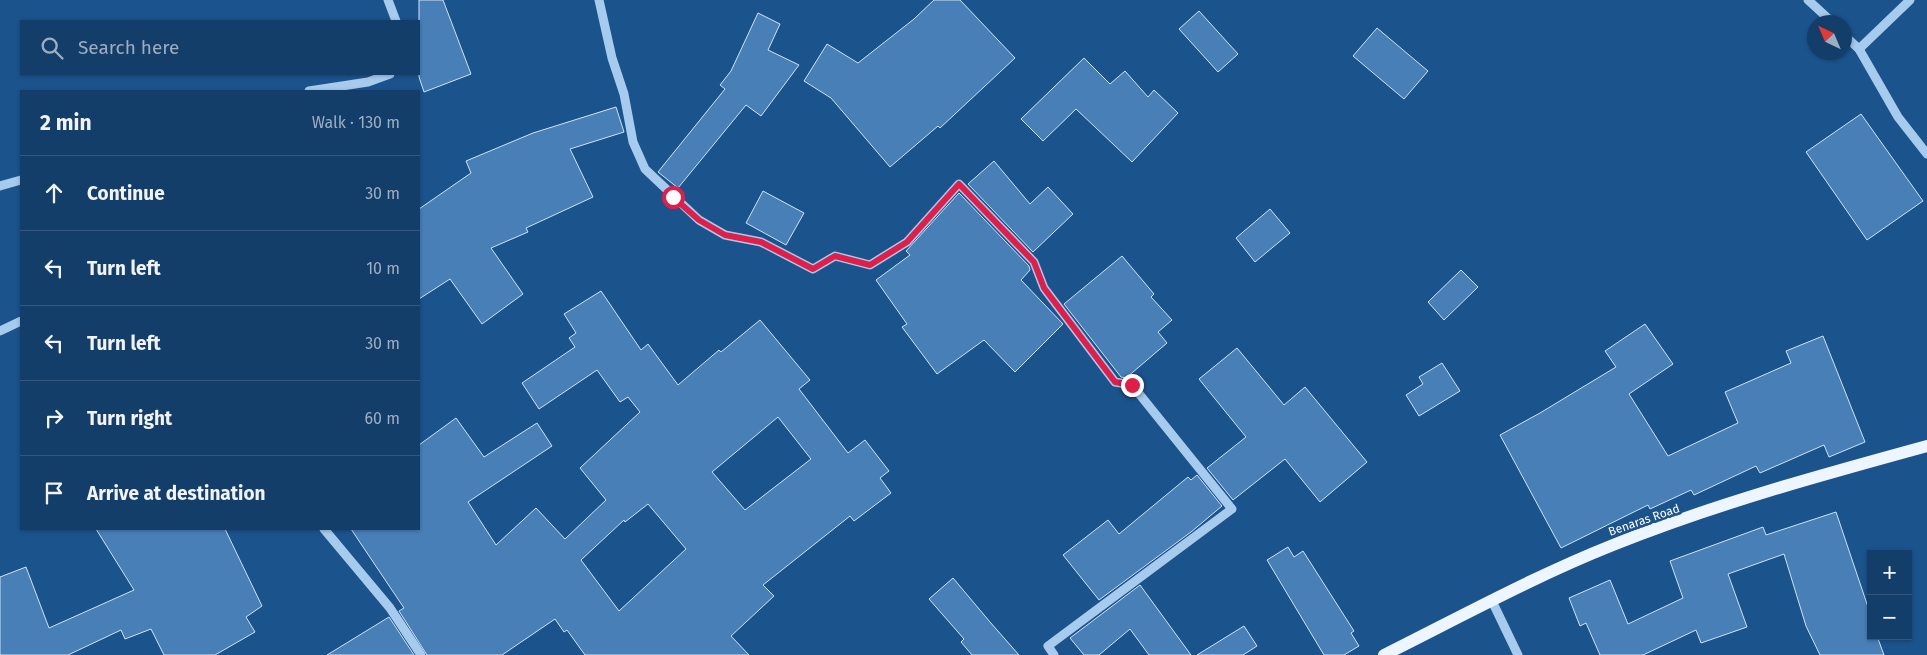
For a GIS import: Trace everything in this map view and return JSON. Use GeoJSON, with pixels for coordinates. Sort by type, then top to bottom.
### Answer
{"type":"FeatureCollection","features":[{"type":"Feature","properties":{"kind":"main road","name":"Benaras Road"},"geometry":{"type":"LineString","coordinates":[[1384,655],[1492,601],[1613,545],[1788,484],[1927,446]]}},
{"type":"Feature","properties":{"kind":"street"},"geometry":{"type":"LineString","coordinates":[[388,0],[396,20]]}},
{"type":"Feature","properties":{"kind":"street"},"geometry":{"type":"LineString","coordinates":[[599,0],[612,58],[624,94],[633,142],[645,169],[699,220],[725,235],[761,242],[813,269],[835,256],[870,265],[907,242],[959,184],[1034,262],[1044,288],[1115,382],[1132,385],[1232,509],[1048,646],[1054,655]]}},
{"type":"Feature","properties":{"kind":"street"},"geometry":{"type":"LineString","coordinates":[[1808,0],[1824,15]]}},
{"type":"Feature","properties":{"kind":"street"},"geometry":{"type":"LineString","coordinates":[[1859,49],[1910,0]]}},
{"type":"Feature","properties":{"kind":"street"},"geometry":{"type":"LineString","coordinates":[[1852,42],[1859,49],[1893,110],[1927,154]]}},
{"type":"Feature","properties":{"kind":"street"},"geometry":{"type":"LineString","coordinates":[[316,90],[368,82],[387,75]]}},
{"type":"Feature","properties":{"kind":"street"},"geometry":{"type":"LineString","coordinates":[[0,186],[20,180]]}},
{"type":"Feature","properties":{"kind":"street"},"geometry":{"type":"LineString","coordinates":[[0,331],[20,321]]}},
{"type":"Feature","properties":{"kind":"street"},"geometry":{"type":"LineString","coordinates":[[325,530],[390,608],[421,655]]}},
{"type":"Feature","properties":{"kind":"street"},"geometry":{"type":"LineString","coordinates":[[1492,601],[1518,655]]}},
{"type":"Feature","properties":{"kind":"building"},"geometry":{"type":"Polygon","coordinates":[[[419,0],[443,0],[471,74],[424,92],[419,77],[419,0]]]}},
{"type":"Feature","properties":{"kind":"building"},"geometry":{"type":"Polygon","coordinates":[[[934,0],[960,0],[1015,58],[940,128],[938,126],[890,167],[831,98],[804,81],[827,44],[858,63],[914,19],[934,0]]]}},
{"type":"Feature","properties":{"kind":"building"},"geometry":{"type":"Polygon","coordinates":[[[1199,11],[1238,54],[1218,72],[1179,29],[1199,11]]]}},
{"type":"Feature","properties":{"kind":"building"},"geometry":{"type":"Polygon","coordinates":[[[758,13],[780,24],[768,50],[799,65],[761,116],[746,105],[678,188],[658,172],[725,89],[720,85],[731,71],[758,13]]]}},
{"type":"Feature","properties":{"kind":"building"},"geometry":{"type":"Polygon","coordinates":[[[1377,28],[1428,71],[1404,99],[1353,56],[1377,28]]]}},
{"type":"Feature","properties":{"kind":"building"},"geometry":{"type":"Polygon","coordinates":[[[1084,58],[1110,84],[1125,71],[1148,97],[1154,90],[1178,113],[1132,162],[1076,109],[1043,141],[1021,119],[1084,58]]]}},
{"type":"Feature","properties":{"kind":"building"},"geometry":{"type":"Polygon","coordinates":[[[616,107],[624,132],[570,149],[593,197],[526,228],[528,232],[491,248],[523,294],[482,324],[450,279],[420,298],[420,208],[471,173],[466,161],[533,133],[616,107]]]}},
{"type":"Feature","properties":{"kind":"building"},"geometry":{"type":"Polygon","coordinates":[[[1861,114],[1923,201],[1867,240],[1806,152],[1861,114]]]}},
{"type":"Feature","properties":{"kind":"building"},"geometry":{"type":"Polygon","coordinates":[[[994,161],[1030,204],[1048,187],[1073,214],[1033,252],[968,184],[994,161]]]}},
{"type":"Feature","properties":{"kind":"building"},"geometry":{"type":"Polygon","coordinates":[[[763,191],[804,213],[786,245],[746,223],[763,191]]]}},
{"type":"Feature","properties":{"kind":"building"},"geometry":{"type":"Polygon","coordinates":[[[959,193],[1029,266],[1030,270],[1021,280],[1063,324],[1015,372],[984,340],[937,374],[902,327],[907,324],[876,280],[910,255],[906,251],[959,193]]]}},
{"type":"Feature","properties":{"kind":"building"},"geometry":{"type":"Polygon","coordinates":[[[1270,209],[1290,233],[1255,262],[1236,238],[1270,209]]]}},
{"type":"Feature","properties":{"kind":"building"},"geometry":{"type":"Polygon","coordinates":[[[1122,256],[1154,294],[1151,297],[1172,320],[1158,332],[1167,343],[1126,378],[1121,377],[1064,304],[1122,256]]]}},
{"type":"Feature","properties":{"kind":"building"},"geometry":{"type":"Polygon","coordinates":[[[1461,270],[1478,287],[1444,320],[1428,302],[1461,270]]]}},
{"type":"Feature","properties":{"kind":"building"},"geometry":{"type":"Polygon","coordinates":[[[601,291],[641,350],[648,344],[678,385],[719,350],[721,352],[760,320],[810,380],[799,389],[848,453],[865,440],[889,471],[880,478],[891,493],[854,521],[850,516],[763,585],[774,596],[731,636],[749,655],[585,655],[567,630],[564,632],[555,619],[502,655],[427,655],[399,611],[404,608],[352,530],[420,530],[420,444],[456,418],[484,457],[537,423],[552,446],[468,502],[496,545],[536,508],[565,539],[606,500],[580,468],[640,412],[628,397],[620,402],[597,370],[539,409],[522,383],[575,347],[569,338],[576,333],[564,314],[601,291]],[[778,417],[712,472],[745,510],[811,459],[778,417]],[[648,504],[625,522],[624,520],[581,560],[619,611],[686,549],[648,504]]]}},
{"type":"Feature","properties":{"kind":"building"},"geometry":{"type":"Polygon","coordinates":[[[1645,324],[1673,364],[1629,394],[1668,456],[1738,423],[1725,392],[1791,363],[1786,351],[1823,336],[1865,442],[1829,457],[1824,445],[1760,473],[1756,466],[1694,495],[1691,490],[1650,509],[1648,505],[1561,548],[1500,435],[1616,367],[1605,351],[1645,324]]]}},
{"type":"Feature","properties":{"kind":"building"},"geometry":{"type":"Polygon","coordinates":[[[1237,348],[1284,405],[1305,387],[1367,462],[1320,502],[1285,459],[1233,500],[1207,468],[1246,437],[1199,379],[1237,348]]]}},
{"type":"Feature","properties":{"kind":"building"},"geometry":{"type":"Polygon","coordinates":[[[1442,363],[1460,391],[1419,416],[1406,395],[1423,384],[1419,377],[1442,363]]]}},
{"type":"Feature","properties":{"kind":"building"},"geometry":{"type":"Polygon","coordinates":[[[1197,475],[1222,506],[1191,532],[1099,600],[1063,555],[1108,520],[1119,534],[1188,477],[1191,480],[1197,475]]]}},
{"type":"Feature","properties":{"kind":"building"},"geometry":{"type":"Polygon","coordinates":[[[1836,512],[1867,604],[1867,640],[1878,640],[1884,655],[1820,655],[1806,626],[1784,554],[1728,574],[1747,627],[1701,643],[1696,630],[1643,655],[1600,655],[1586,623],[1580,626],[1569,598],[1610,580],[1628,624],[1683,598],[1670,561],[1763,527],[1766,535],[1836,512]]]}},
{"type":"Feature","properties":{"kind":"building"},"geometry":{"type":"Polygon","coordinates":[[[97,530],[225,530],[262,606],[246,617],[255,632],[215,655],[164,655],[151,629],[125,639],[121,630],[68,655],[0,655],[0,577],[26,567],[49,628],[134,590],[97,530]]]}},
{"type":"Feature","properties":{"kind":"building"},"geometry":{"type":"Polygon","coordinates":[[[1288,547],[1294,557],[1303,551],[1354,631],[1351,633],[1359,646],[1344,655],[1324,655],[1267,560],[1288,547]]]}},
{"type":"Feature","properties":{"kind":"building"},"geometry":{"type":"Polygon","coordinates":[[[953,578],[1019,655],[972,655],[961,642],[964,639],[929,599],[953,578]]]}},
{"type":"Feature","properties":{"kind":"building"},"geometry":{"type":"Polygon","coordinates":[[[1140,585],[1191,655],[1149,655],[1130,629],[1099,655],[1084,655],[1070,638],[1140,585]]]}},
{"type":"Feature","properties":{"kind":"building"},"geometry":{"type":"Polygon","coordinates":[[[389,617],[414,655],[327,655],[389,617]]]}},
{"type":"Feature","properties":{"kind":"building"},"geometry":{"type":"Polygon","coordinates":[[[1244,626],[1257,646],[1243,655],[1197,655],[1244,626]]]}},
{"type":"Feature","properties":{"kind":"route"},"geometry":{"type":"LineString","coordinates":[[673,197],[699,220],[725,235],[761,242],[813,269],[835,256],[870,265],[907,242],[959,184],[1034,262],[1044,288],[1115,382],[1132,385]]}}]}
